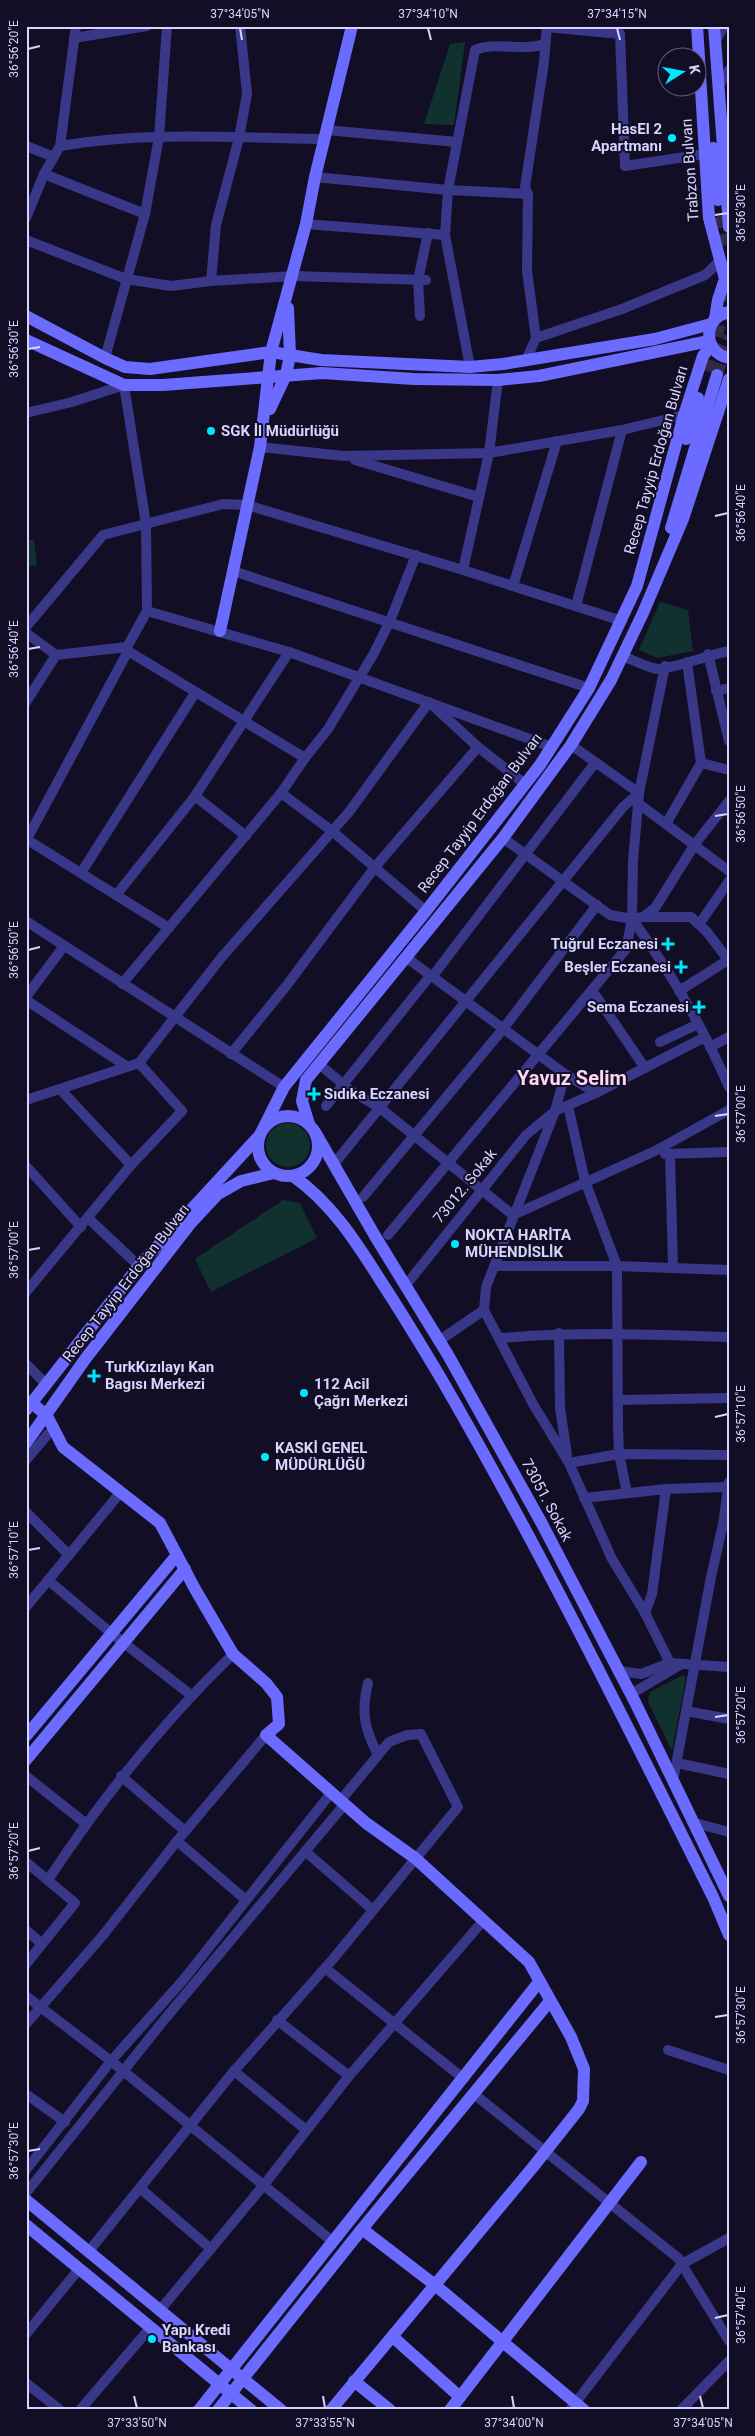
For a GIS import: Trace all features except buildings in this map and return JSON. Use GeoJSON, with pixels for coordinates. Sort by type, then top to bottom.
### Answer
{"type":"FeatureCollection","features":[{"type":"Feature","properties":{"kind":"main road"},"geometry":{"type":"LineString","coordinates":[[220,631],[260,447],[270,376],[271,352],[294,276],[315,177],[352,26]]}},
{"type":"Feature","properties":{"kind":"main road"},"geometry":{"type":"LineString","coordinates":[[698,26],[720,216]]}},
{"type":"Feature","properties":{"kind":"main road","name":"Trabzon Bulvarı"},"geometry":{"type":"LineString","coordinates":[[698,26],[709,218],[727,275],[718,300],[710,343]]}},
{"type":"Feature","properties":{"kind":"main road"},"geometry":{"type":"LineString","coordinates":[[714,26],[729,227]]}},
{"type":"Feature","properties":{"kind":"main road"},"geometry":{"type":"LineString","coordinates":[[263,428],[276,394],[286,375],[290,356],[288,295]]}},
{"type":"Feature","properties":{"kind":"main road"},"geometry":{"type":"LineString","coordinates":[[26,316],[125,367],[150,369],[271,352],[321,360],[470,366],[526,360],[655,339],[713,322],[729,312]]}},
{"type":"Feature","properties":{"kind":"main road"},"geometry":{"type":"LineString","coordinates":[[26,340],[124,385],[163,385],[322,373],[414,379],[498,380],[539,376],[710,343],[718,354],[729,358]]}},
{"type":"Feature","properties":{"kind":"main road","name":"Recep Tayyip Erdoğan Bulvarı"},"geometry":{"type":"LineString","coordinates":[[29,1406],[139,1266],[262,1131],[284,1087],[426,911],[552,747],[588,688],[622,621],[636,586],[684,415],[703,356],[710,343]]}},
{"type":"Feature","properties":{"kind":"main road"},"geometry":{"type":"LineString","coordinates":[[636,586],[717,375]]}},
{"type":"Feature","properties":{"kind":"main road","name":"Recep Tayyip Erdoğan Bulvarı"},"geometry":{"type":"LineString","coordinates":[[312,1128],[302,1102],[306,1080],[503,838],[571,745],[623,656],[643,613],[662,560],[717,375]]}},
{"type":"Feature","properties":{"kind":"main road"},"geometry":{"type":"LineString","coordinates":[[293,1176],[310,1168],[316,1160],[318,1141],[312,1128],[296,1117],[281,1116],[272,1120],[262,1131],[258,1144],[262,1161],[274,1173],[293,1176],[312,1189],[342,1223],[413,1331],[474,1434],[554,1583],[713,1897],[729,1935]]}},
{"type":"Feature","properties":{"kind":"main road","name":"73051. Sokak"},"geometry":{"type":"LineString","coordinates":[[312,1128],[440,1340],[541,1522],[631,1694],[729,1896]]}},
{"type":"Feature","properties":{"kind":"main road","name":"Recep Tayyip Erdoğan Bulvarı"},"geometry":{"type":"LineString","coordinates":[[26,1443],[37,1431],[86,1358],[190,1224],[218,1194],[241,1181],[274,1173]]}},
{"type":"Feature","properties":{"kind":"main road"},"geometry":{"type":"LineString","coordinates":[[29,1406],[47,1416],[64,1447]]}},
{"type":"Feature","properties":{"kind":"main road"},"geometry":{"type":"LineString","coordinates":[[37,1431],[64,1447],[160,1523],[232,1654],[266,1683],[277,1697],[280,1724],[266,1735],[338,1799],[414,1858],[529,1962],[571,2037],[584,2069],[583,2101],[579,2109],[331,2410]]}},
{"type":"Feature","properties":{"kind":"main road"},"geometry":{"type":"LineString","coordinates":[[26,1736],[177,1555]]}},
{"type":"Feature","properties":{"kind":"main road"},"geometry":{"type":"LineString","coordinates":[[26,1760],[185,1569]]}},
{"type":"Feature","properties":{"kind":"main road"},"geometry":{"type":"LineString","coordinates":[[199,2410],[464,2079],[539,1982]]}},
{"type":"Feature","properties":{"kind":"main road"},"geometry":{"type":"LineString","coordinates":[[218,2410],[362,2229],[550,2001]]}},
{"type":"Feature","properties":{"kind":"main road"},"geometry":{"type":"LineString","coordinates":[[450,2410],[641,2162]]}},
{"type":"Feature","properties":{"kind":"main road"},"geometry":{"type":"LineString","coordinates":[[26,2200],[281,2410]]}},
{"type":"Feature","properties":{"kind":"main road"},"geometry":{"type":"LineString","coordinates":[[26,2225],[251,2410]]}},
{"type":"Feature","properties":{"kind":"main road"},"geometry":{"type":"LineString","coordinates":[[362,2229],[435,2285],[503,2342],[576,2408]]}},
{"type":"Feature","properties":{"kind":"main road"},"geometry":{"type":"LineString","coordinates":[[392,2337],[460,2397]]}},
{"type":"Feature","properties":{"kind":"main road"},"geometry":{"type":"LineString","coordinates":[[354,2381],[390,2410]]}},
{"type":"Feature","properties":{"kind":"street"},"geometry":{"type":"LineString","coordinates":[[26,218],[44,174],[60,146],[76,26]]}},
{"type":"Feature","properties":{"kind":"street"},"geometry":{"type":"LineString","coordinates":[[74,38],[147,26]]}},
{"type":"Feature","properties":{"kind":"street"},"geometry":{"type":"LineString","coordinates":[[105,358],[145,214],[159,137],[167,26]]}},
{"type":"Feature","properties":{"kind":"street"},"geometry":{"type":"LineString","coordinates":[[211,280],[216,225],[239,138],[247,94],[240,26]]}},
{"type":"Feature","properties":{"kind":"street"},"geometry":{"type":"LineString","coordinates":[[526,360],[536,338],[527,271],[528,194],[525,187],[547,26],[620,34],[625,166],[705,154]]}},
{"type":"Feature","properties":{"kind":"street"},"geometry":{"type":"LineString","coordinates":[[715,42],[724,26]]}},
{"type":"Feature","properties":{"kind":"street"},"geometry":{"type":"LineString","coordinates":[[470,366],[444,235],[448,190],[474,50],[486,46],[536,47],[545,44]]}},
{"type":"Feature","properties":{"kind":"street"},"geometry":{"type":"LineString","coordinates":[[718,87],[729,70]]}},
{"type":"Feature","properties":{"kind":"street"},"geometry":{"type":"LineString","coordinates":[[60,146],[103,139],[159,137],[239,138],[325,134],[457,142]]}},
{"type":"Feature","properties":{"kind":"street"},"geometry":{"type":"LineString","coordinates":[[26,146],[54,157]]}},
{"type":"Feature","properties":{"kind":"street"},"geometry":{"type":"LineString","coordinates":[[44,174],[145,214]]}},
{"type":"Feature","properties":{"kind":"street"},"geometry":{"type":"LineString","coordinates":[[315,177],[448,190],[528,194]]}},
{"type":"Feature","properties":{"kind":"street"},"geometry":{"type":"LineString","coordinates":[[306,224],[444,235]]}},
{"type":"Feature","properties":{"kind":"street"},"geometry":{"type":"LineString","coordinates":[[420,316],[428,233]]}},
{"type":"Feature","properties":{"kind":"street"},"geometry":{"type":"LineString","coordinates":[[26,240],[126,279],[171,286],[211,280],[294,276],[422,280]]}},
{"type":"Feature","properties":{"kind":"street"},"geometry":{"type":"LineString","coordinates":[[536,338],[622,309],[705,275],[721,260]]}},
{"type":"Feature","properties":{"kind":"street"},"geometry":{"type":"LineString","coordinates":[[464,570],[489,453],[498,380]]}},
{"type":"Feature","properties":{"kind":"street"},"geometry":{"type":"LineString","coordinates":[[26,413],[72,402],[124,385],[146,524],[146,611],[27,839],[169,928]]}},
{"type":"Feature","properties":{"kind":"street"},"geometry":{"type":"LineString","coordinates":[[260,447],[344,456],[489,453],[622,430],[684,415]]}},
{"type":"Feature","properties":{"kind":"street"},"geometry":{"type":"LineString","coordinates":[[576,606],[622,430]]}},
{"type":"Feature","properties":{"kind":"street"},"geometry":{"type":"LineString","coordinates":[[513,586],[557,441]]}},
{"type":"Feature","properties":{"kind":"street"},"geometry":{"type":"LineString","coordinates":[[344,456],[480,497]]}},
{"type":"Feature","properties":{"kind":"street"},"geometry":{"type":"LineString","coordinates":[[26,627],[103,535],[223,504],[247,505],[416,555],[622,621]]}},
{"type":"Feature","properties":{"kind":"street"},"geometry":{"type":"LineString","coordinates":[[122,984],[281,793],[328,729],[361,677],[390,621],[416,555]]}},
{"type":"Feature","properties":{"kind":"street"},"geometry":{"type":"LineString","coordinates":[[233,570],[588,688]]}},
{"type":"Feature","properties":{"kind":"street"},"geometry":{"type":"LineString","coordinates":[[146,611],[289,652],[552,747]]}},
{"type":"Feature","properties":{"kind":"street"},"geometry":{"type":"LineString","coordinates":[[26,633],[56,655],[127,649],[195,693],[305,758]]}},
{"type":"Feature","properties":{"kind":"street"},"geometry":{"type":"LineString","coordinates":[[623,656],[658,669],[687,662],[708,654],[729,651]]}},
{"type":"Feature","properties":{"kind":"street"},"geometry":{"type":"LineString","coordinates":[[117,894],[195,796],[289,652]]}},
{"type":"Feature","properties":{"kind":"street"},"geometry":{"type":"LineString","coordinates":[[708,654],[729,740]]}},
{"type":"Feature","properties":{"kind":"street"},"geometry":{"type":"LineString","coordinates":[[26,702],[56,655]]}},
{"type":"Feature","properties":{"kind":"street"},"geometry":{"type":"LineString","coordinates":[[666,824],[701,763],[687,662]]}},
{"type":"Feature","properties":{"kind":"street"},"geometry":{"type":"LineString","coordinates":[[388,1235],[626,948],[632,919],[633,861],[639,798],[665,666]]}},
{"type":"Feature","properties":{"kind":"street"},"geometry":{"type":"LineString","coordinates":[[716,691],[729,688]]}},
{"type":"Feature","properties":{"kind":"street"},"geometry":{"type":"LineString","coordinates":[[81,872],[195,693]]}},
{"type":"Feature","properties":{"kind":"street"},"geometry":{"type":"LineString","coordinates":[[429,702],[478,747],[525,784]]}},
{"type":"Feature","properties":{"kind":"street"},"geometry":{"type":"LineString","coordinates":[[26,1100],[139,1063],[177,1018],[222,958],[349,812],[429,702]]}},
{"type":"Feature","properties":{"kind":"street"},"geometry":{"type":"LineString","coordinates":[[571,745],[639,798],[666,824],[729,871]]}},
{"type":"Feature","properties":{"kind":"street"},"geometry":{"type":"LineString","coordinates":[[231,1054],[287,985],[375,867],[478,747]]}},
{"type":"Feature","properties":{"kind":"street"},"geometry":{"type":"LineString","coordinates":[[326,1106],[431,977],[595,763]]}},
{"type":"Feature","properties":{"kind":"street"},"geometry":{"type":"LineString","coordinates":[[701,763],[729,770]]}},
{"type":"Feature","properties":{"kind":"street"},"geometry":{"type":"LineString","coordinates":[[281,793],[332,831],[426,911]]}},
{"type":"Feature","properties":{"kind":"street"},"geometry":{"type":"LineString","coordinates":[[195,796],[246,836]]}},
{"type":"Feature","properties":{"kind":"street"},"geometry":{"type":"LineString","coordinates":[[334,1164],[624,807],[639,798]]}},
{"type":"Feature","properties":{"kind":"street"},"geometry":{"type":"LineString","coordinates":[[643,918],[655,908],[695,844],[729,801]]}},
{"type":"Feature","properties":{"kind":"street"},"geometry":{"type":"LineString","coordinates":[[503,838],[610,914],[632,919],[685,916],[691,917],[700,924],[728,960],[680,990]]}},
{"type":"Feature","properties":{"kind":"street"},"geometry":{"type":"LineString","coordinates":[[700,924],[729,881]]}},
{"type":"Feature","properties":{"kind":"street"},"geometry":{"type":"LineString","coordinates":[[363,1197],[503,1029],[597,905]]}},
{"type":"Feature","properties":{"kind":"street"},"geometry":{"type":"LineString","coordinates":[[632,919],[680,990],[729,1087]]}},
{"type":"Feature","properties":{"kind":"street"},"geometry":{"type":"LineString","coordinates":[[26,921],[284,1087]]}},
{"type":"Feature","properties":{"kind":"street"},"geometry":{"type":"LineString","coordinates":[[64,946],[26,998],[126,1066]]}},
{"type":"Feature","properties":{"kind":"street"},"geometry":{"type":"LineString","coordinates":[[407,958],[565,1074],[596,1093]]}},
{"type":"Feature","properties":{"kind":"street"},"geometry":{"type":"LineString","coordinates":[[592,990],[645,1068]]}},
{"type":"Feature","properties":{"kind":"street"},"geometry":{"type":"LineString","coordinates":[[660,1042],[698,1024]]}},
{"type":"Feature","properties":{"kind":"street"},"geometry":{"type":"LineString","coordinates":[[710,1047],[729,1037]]}},
{"type":"Feature","properties":{"kind":"street","name":"73012. Sokak"},"geometry":{"type":"LineString","coordinates":[[406,1285],[480,1189],[526,1135],[555,1111],[596,1093],[705,1038]]}},
{"type":"Feature","properties":{"kind":"street"},"geometry":{"type":"LineString","coordinates":[[27,1291],[131,1165],[182,1111],[139,1063]]}},
{"type":"Feature","properties":{"kind":"street"},"geometry":{"type":"LineString","coordinates":[[319,1064],[342,1084],[380,1108],[513,1215]]}},
{"type":"Feature","properties":{"kind":"street"},"geometry":{"type":"LineString","coordinates":[[565,1074],[555,1111],[486,1287],[484,1310],[533,1404],[569,1464],[612,1559],[675,1664]]}},
{"type":"Feature","properties":{"kind":"street"},"geometry":{"type":"LineString","coordinates":[[60,1089],[131,1165]]}},
{"type":"Feature","properties":{"kind":"street"},"geometry":{"type":"LineString","coordinates":[[568,1106],[585,1181],[617,1266],[620,1454],[627,1493]]}},
{"type":"Feature","properties":{"kind":"street"},"geometry":{"type":"LineString","coordinates":[[513,1215],[655,1151],[729,1110]]}},
{"type":"Feature","properties":{"kind":"street"},"geometry":{"type":"LineString","coordinates":[[655,1151],[670,1156],[729,1152]]}},
{"type":"Feature","properties":{"kind":"street"},"geometry":{"type":"LineString","coordinates":[[670,1156],[673,1266]]}},
{"type":"Feature","properties":{"kind":"street"},"geometry":{"type":"LineString","coordinates":[[26,1166],[81,1227]]}},
{"type":"Feature","properties":{"kind":"street"},"geometry":{"type":"LineString","coordinates":[[88,1218],[139,1266]]}},
{"type":"Feature","properties":{"kind":"street"},"geometry":{"type":"LineString","coordinates":[[494,1266],[673,1266],[729,1270]]}},
{"type":"Feature","properties":{"kind":"street"},"geometry":{"type":"LineString","coordinates":[[440,1340],[484,1310]]}},
{"type":"Feature","properties":{"kind":"street"},"geometry":{"type":"LineString","coordinates":[[500,1338],[559,1333],[618,1332],[729,1337]]}},
{"type":"Feature","properties":{"kind":"street"},"geometry":{"type":"LineString","coordinates":[[559,1333],[560,1408],[569,1464]]}},
{"type":"Feature","properties":{"kind":"street"},"geometry":{"type":"LineString","coordinates":[[26,1364],[46,1384]]}},
{"type":"Feature","properties":{"kind":"street"},"geometry":{"type":"LineString","coordinates":[[619,1400],[729,1398]]}},
{"type":"Feature","properties":{"kind":"street"},"geometry":{"type":"LineString","coordinates":[[26,1460],[37,1431]]}},
{"type":"Feature","properties":{"kind":"street"},"geometry":{"type":"LineString","coordinates":[[569,1464],[620,1454],[729,1455]]}},
{"type":"Feature","properties":{"kind":"street"},"geometry":{"type":"LineString","coordinates":[[584,1498],[666,1489],[728,1486],[726,1524],[695,1664],[673,1781]]}},
{"type":"Feature","properties":{"kind":"street"},"geometry":{"type":"LineString","coordinates":[[645,1612],[652,1594],[666,1489]]}},
{"type":"Feature","properties":{"kind":"street"},"geometry":{"type":"LineString","coordinates":[[26,1607],[120,1493]]}},
{"type":"Feature","properties":{"kind":"street"},"geometry":{"type":"LineString","coordinates":[[26,1512],[69,1555]]}},
{"type":"Feature","properties":{"kind":"street"},"geometry":{"type":"LineString","coordinates":[[48,1580],[110,1633],[191,1694]]}},
{"type":"Feature","properties":{"kind":"street"},"geometry":{"type":"LineString","coordinates":[[48,1880],[85,1823],[121,1776],[191,1694],[232,1654]]}},
{"type":"Feature","properties":{"kind":"street"},"geometry":{"type":"LineString","coordinates":[[631,1694],[675,1664]]}},
{"type":"Feature","properties":{"kind":"street"},"geometry":{"type":"LineString","coordinates":[[619,1671],[641,1674],[675,1664],[729,1667]]}},
{"type":"Feature","properties":{"kind":"street"},"geometry":{"type":"LineString","coordinates":[[368,1683],[363,1705],[364,1716],[378,1755]]}},
{"type":"Feature","properties":{"kind":"street"},"geometry":{"type":"LineString","coordinates":[[686,1711],[729,1719]]}},
{"type":"Feature","properties":{"kind":"street"},"geometry":{"type":"LineString","coordinates":[[26,2170],[111,2061],[184,1979],[246,1900],[389,1742],[421,1734],[458,1807],[325,1968],[277,2020],[89,2251]]}},
{"type":"Feature","properties":{"kind":"street"},"geometry":{"type":"LineString","coordinates":[[26,2024],[104,1934],[185,1831],[266,1735]]}},
{"type":"Feature","properties":{"kind":"street"},"geometry":{"type":"LineString","coordinates":[[676,1763],[729,1774]]}},
{"type":"Feature","properties":{"kind":"street"},"geometry":{"type":"LineString","coordinates":[[26,1776],[85,1823]]}},
{"type":"Feature","properties":{"kind":"street"},"geometry":{"type":"LineString","coordinates":[[121,1776],[185,1831]]}},
{"type":"Feature","properties":{"kind":"street"},"geometry":{"type":"LineString","coordinates":[[26,2193],[164,2020],[306,1852],[338,1799]]}},
{"type":"Feature","properties":{"kind":"street"},"geometry":{"type":"LineString","coordinates":[[695,1823],[729,1832]]}},
{"type":"Feature","properties":{"kind":"street"},"geometry":{"type":"LineString","coordinates":[[177,1841],[246,1900]]}},
{"type":"Feature","properties":{"kind":"street"},"geometry":{"type":"LineString","coordinates":[[306,1852],[373,1910]]}},
{"type":"Feature","properties":{"kind":"street"},"geometry":{"type":"LineString","coordinates":[[26,1862],[75,1903],[26,1964]]}},
{"type":"Feature","properties":{"kind":"street"},"geometry":{"type":"LineString","coordinates":[[160,2310],[263,2186],[349,2076],[483,1922]]}},
{"type":"Feature","properties":{"kind":"street"},"geometry":{"type":"LineString","coordinates":[[26,1930],[42,1944]]}},
{"type":"Feature","properties":{"kind":"street"},"geometry":{"type":"LineString","coordinates":[[325,1968],[464,2079]]}},
{"type":"Feature","properties":{"kind":"street"},"geometry":{"type":"LineString","coordinates":[[26,1996],[111,2061],[189,2127],[332,2242]]}},
{"type":"Feature","properties":{"kind":"street"},"geometry":{"type":"LineString","coordinates":[[277,2020],[349,2076]]}},
{"type":"Feature","properties":{"kind":"street"},"geometry":{"type":"LineString","coordinates":[[668,2050],[729,2070]]}},
{"type":"Feature","properties":{"kind":"street"},"geometry":{"type":"LineString","coordinates":[[234,2072],[305,2130]]}},
{"type":"Feature","properties":{"kind":"street"},"geometry":{"type":"LineString","coordinates":[[26,2094],[65,2122]]}},
{"type":"Feature","properties":{"kind":"street"},"geometry":{"type":"LineString","coordinates":[[474,2094],[611,2202],[682,2264],[729,2341]]}},
{"type":"Feature","properties":{"kind":"street"},"geometry":{"type":"LineString","coordinates":[[141,2189],[211,2249]]}},
{"type":"Feature","properties":{"kind":"street"},"geometry":{"type":"LineString","coordinates":[[576,2408],[682,2264],[729,2238]]}},
{"type":"Feature","properties":{"kind":"street"},"geometry":{"type":"LineString","coordinates":[[26,2334],[79,2269]]}},
{"type":"Feature","properties":{"kind":"street"},"geometry":{"type":"LineString","coordinates":[[80,2410],[150,2328]]}},
{"type":"Feature","properties":{"kind":"street"},"geometry":{"type":"LineString","coordinates":[[681,2410],[729,2361]]}},
{"type":"Feature","properties":{"kind":"street"},"geometry":{"type":"LineString","coordinates":[[26,2383],[60,2410]]}},
{"type":"Feature","properties":{"kind":"green space"},"geometry":{"type":"Polygon","coordinates":[[[465,42],[454,125],[424,124],[450,44],[465,42]]]}},
{"type":"Feature","properties":{"kind":"green space"},"geometry":{"type":"Polygon","coordinates":[[[26,540],[34,540],[37,565],[26,567],[26,540]]]}},
{"type":"Feature","properties":{"kind":"green space"},"geometry":{"type":"Polygon","coordinates":[[[660,602],[688,610],[693,651],[657,658],[639,650],[660,602]]]}},
{"type":"Feature","properties":{"kind":"green space"},"geometry":{"type":"Polygon","coordinates":[[[288,1123],[300,1127],[306,1133],[310,1145],[306,1157],[300,1163],[288,1167],[276,1163],[270,1157],[266,1145],[270,1133],[276,1127],[288,1123]]]}},
{"type":"Feature","properties":{"kind":"green space"},"geometry":{"type":"Polygon","coordinates":[[[283,1200],[300,1203],[317,1238],[211,1292],[195,1259],[283,1200]]]}},
{"type":"Feature","properties":{"kind":"green space"},"geometry":{"type":"Polygon","coordinates":[[[683,1675],[686,1677],[672,1751],[648,1702],[650,1692],[683,1675]]]}},
{"type":"Feature","properties":{"kind":"tunnel"},"geometry":{"type":"LineString","coordinates":[[720,216],[729,251]]}},
{"type":"Feature","properties":{"kind":"tunnel"},"geometry":{"type":"LineString","coordinates":[[706,371],[729,295]]}},
{"type":"Feature","properties":{"kind":"tunnel"},"geometry":{"type":"LineString","coordinates":[[717,375],[729,336]]}},
{"type":"Feature","properties":{"kind":"place","name":"HasEl 2 Apartmanı"},"geometry":{"type":"Point","coordinates":[672,138]}},
{"type":"Feature","properties":{"kind":"place","name":"SGK İl Müdürlüğü"},"geometry":{"type":"Point","coordinates":[211,431]}},
{"type":"Feature","properties":{"kind":"place","name":"Tuğrul Eczanesi"},"geometry":{"type":"Point","coordinates":[668,944]}},
{"type":"Feature","properties":{"kind":"place","name":"Beşler Eczanesi"},"geometry":{"type":"Point","coordinates":[681,967]}},
{"type":"Feature","properties":{"kind":"place","name":"Sema Eczanesi"},"geometry":{"type":"Point","coordinates":[699,1007]}},
{"type":"Feature","properties":{"kind":"place","name":"Sıdıka Eczanesi"},"geometry":{"type":"Point","coordinates":[314,1094]}},
{"type":"Feature","properties":{"kind":"place","name":"NOKTA HARİTA MÜHENDİSLİK"},"geometry":{"type":"Point","coordinates":[455,1244]}},
{"type":"Feature","properties":{"kind":"place","name":"TurkKızılayı Kan Bagısı Merkezi"},"geometry":{"type":"Point","coordinates":[94,1376]}},
{"type":"Feature","properties":{"kind":"place","name":"112 Acil Çağrı Merkezi"},"geometry":{"type":"Point","coordinates":[304,1393]}},
{"type":"Feature","properties":{"kind":"place","name":"KASKİ GENEL MÜDÜRLÜĞÜ"},"geometry":{"type":"Point","coordinates":[265,1457]}},
{"type":"Feature","properties":{"kind":"place","name":"Yapı Kredi Bankası"},"geometry":{"type":"Point","coordinates":[152,2339]}},
{"type":"Feature","properties":{"kind":"district","name":"Yavuz Selim"},"geometry":{"type":"Point","coordinates":[572,1078]}}]}
